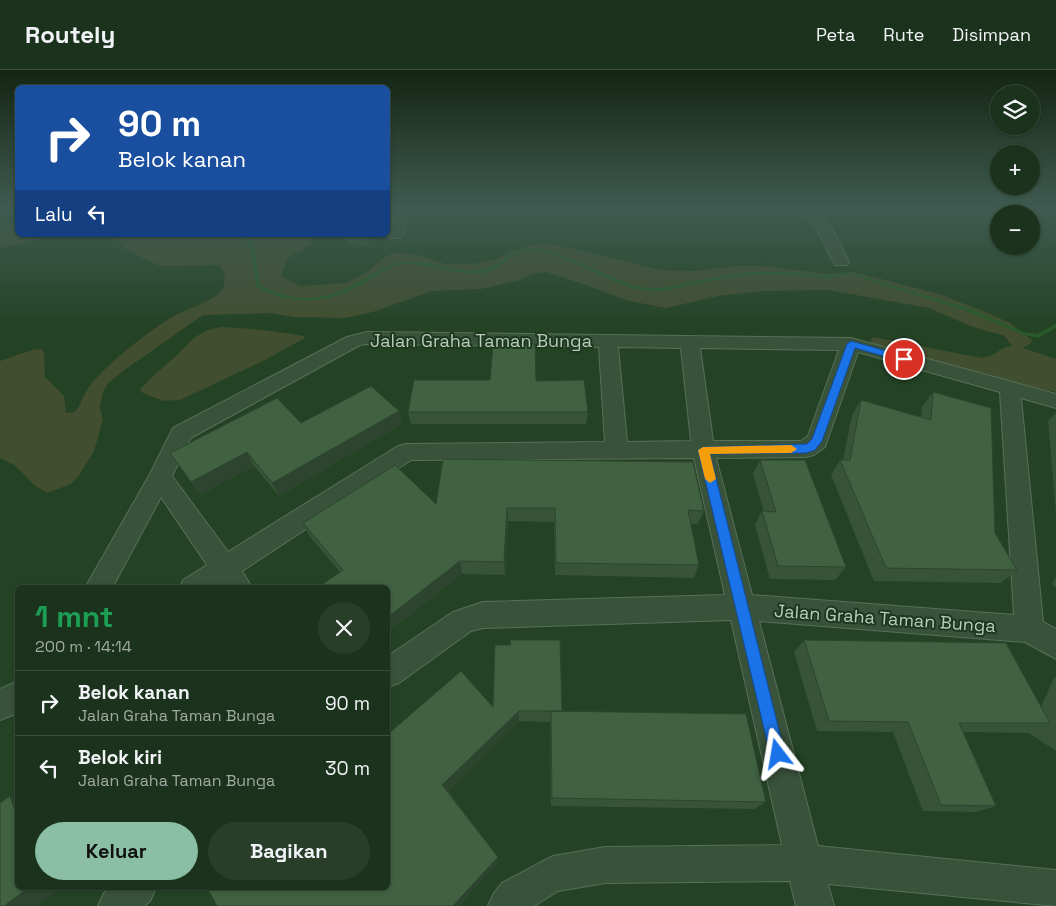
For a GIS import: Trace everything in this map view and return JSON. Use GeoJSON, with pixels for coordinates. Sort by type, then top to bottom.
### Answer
{"type":"FeatureCollection","features":[{"type":"Feature","properties":{"kind":"street"},"geometry":{"type":"LineString","coordinates":[[834,248],[841,262]]}},
{"type":"Feature","properties":{"kind":"street","name":"Jalan Graha Taman Bunga"},"geometry":{"type":"LineString","coordinates":[[100,585],[182,434],[186,430],[360,339],[851,344],[1056,401]]}},
{"type":"Feature","properties":{"kind":"street"},"geometry":{"type":"LineString","coordinates":[[608,341],[617,451]]}},
{"type":"Feature","properties":{"kind":"street"},"geometry":{"type":"LineString","coordinates":[[690,342],[703,450],[815,906]]}},
{"type":"Feature","properties":{"kind":"street"},"geometry":{"type":"LineString","coordinates":[[203,585],[231,577],[406,452],[418,450],[617,451],[806,449],[817,441],[851,344]]}},
{"type":"Feature","properties":{"kind":"street"},"geometry":{"type":"LineString","coordinates":[[1010,389],[1029,629]]}},
{"type":"Feature","properties":{"kind":"street"},"geometry":{"type":"LineString","coordinates":[[160,477],[231,577]]}},
{"type":"Feature","properties":{"kind":"street","name":"Jalan Graha Taman Bunga"},"geometry":{"type":"LineString","coordinates":[[390,672],[463,621],[484,615],[741,607],[1029,629],[1056,645]]}},
{"type":"Feature","properties":{"kind":"street"},"geometry":{"type":"LineString","coordinates":[[0,705],[15,698]]}},
{"type":"Feature","properties":{"kind":"street"},"geometry":{"type":"LineString","coordinates":[[507,906],[515,896],[552,874],[605,865],[805,863],[1056,889]]}},
{"type":"Feature","properties":{"kind":"street"},"geometry":{"type":"LineString","coordinates":[[116,906],[135,890]]}},
{"type":"Feature","properties":{"kind":"green space"},"geometry":{"type":"Polygon","coordinates":[[[125,248],[305,248],[290,256],[282,274],[282,276],[300,286],[345,283],[363,275],[386,256],[395,253],[415,254],[445,264],[472,264],[495,260],[522,248],[570,248],[660,270],[694,271],[737,266],[763,266],[828,274],[852,272],[942,295],[1010,323],[1032,340],[1031,343],[1023,348],[1056,359],[1056,392],[979,376],[886,349],[870,341],[873,337],[982,358],[1012,346],[1005,336],[973,327],[929,308],[828,290],[762,291],[718,296],[666,308],[629,301],[546,272],[531,274],[520,280],[481,289],[432,291],[373,312],[345,318],[294,317],[271,313],[203,315],[108,383],[102,395],[100,408],[103,420],[94,451],[71,484],[47,493],[32,483],[20,470],[0,458],[0,361],[32,350],[41,349],[44,353],[45,377],[64,396],[66,413],[75,412],[95,379],[126,351],[169,319],[216,296],[224,286],[224,275],[219,265],[160,266],[125,248]]]}},
{"type":"Feature","properties":{"kind":"green space"},"geometry":{"type":"Polygon","coordinates":[[[221,327],[273,331],[304,336],[305,338],[265,360],[180,400],[163,401],[141,392],[141,388],[152,377],[197,336],[221,327]]]}},
{"type":"Feature","properties":{"kind":"building"},"geometry":{"type":"Polygon","coordinates":[[[493,344],[535,344],[536,381],[584,380],[588,412],[408,412],[414,380],[490,380],[493,344]]]}},
{"type":"Feature","properties":{"kind":"building"},"geometry":{"type":"Polygon","coordinates":[[[371,386],[399,411],[272,483],[247,452],[191,482],[170,453],[277,398],[301,423],[371,386]]]}},
{"type":"Feature","properties":{"kind":"building"},"geometry":{"type":"Polygon","coordinates":[[[933,392],[991,408],[995,533],[1017,570],[886,568],[840,460],[850,460],[861,400],[931,420],[933,392]]]}},
{"type":"Feature","properties":{"kind":"building"},"geometry":{"type":"Polygon","coordinates":[[[443,459],[693,462],[704,511],[688,510],[699,565],[556,563],[555,508],[507,508],[504,562],[460,561],[390,615],[390,585],[321,585],[343,570],[303,523],[395,465],[436,504],[443,459]]]}},
{"type":"Feature","properties":{"kind":"building"},"geometry":{"type":"Polygon","coordinates":[[[760,460],[805,460],[846,567],[778,566],[762,511],[776,512],[760,460]]]}},
{"type":"Feature","properties":{"kind":"building"},"geometry":{"type":"Polygon","coordinates":[[[510,640],[560,640],[562,711],[519,711],[442,785],[498,857],[453,906],[217,906],[209,890],[390,890],[390,732],[461,671],[493,707],[495,645],[511,645],[510,640]]]}},
{"type":"Feature","properties":{"kind":"building"},"geometry":{"type":"Polygon","coordinates":[[[804,640],[1006,643],[1050,723],[959,723],[996,806],[941,805],[908,722],[829,721],[804,640]]]}},
{"type":"Feature","properties":{"kind":"building"},"geometry":{"type":"Polygon","coordinates":[[[551,711],[746,714],[766,802],[552,798],[551,711]]]}},
{"type":"Feature","properties":{"kind":"building"},"geometry":{"type":"Polygon","coordinates":[[[10,796],[15,810],[15,890],[25,890],[4,906],[0,906],[0,803],[10,796]]]}},
{"type":"Feature","properties":{"kind":"waterway"},"geometry":{"type":"LineString","coordinates":[[252,248],[258,286],[286,298],[300,300],[327,297],[341,292],[389,267],[402,263],[423,264],[473,272],[484,271],[496,267],[517,252],[530,249],[563,257],[615,280],[647,290],[667,289],[706,280],[759,273],[835,277],[843,274],[852,274],[969,310],[1023,333],[1038,336],[1056,326]]}},
{"type":"Feature","properties":{"kind":"slow traffic"},"geometry":{"type":"LineString","coordinates":[[710,479],[703,450],[791,449]]}},
{"type":"Feature","properties":{"kind":"route"},"geometry":{"type":"LineString","coordinates":[[778,754],[703,450],[806,449],[811,447],[817,441],[851,344],[904,359]]}}]}
